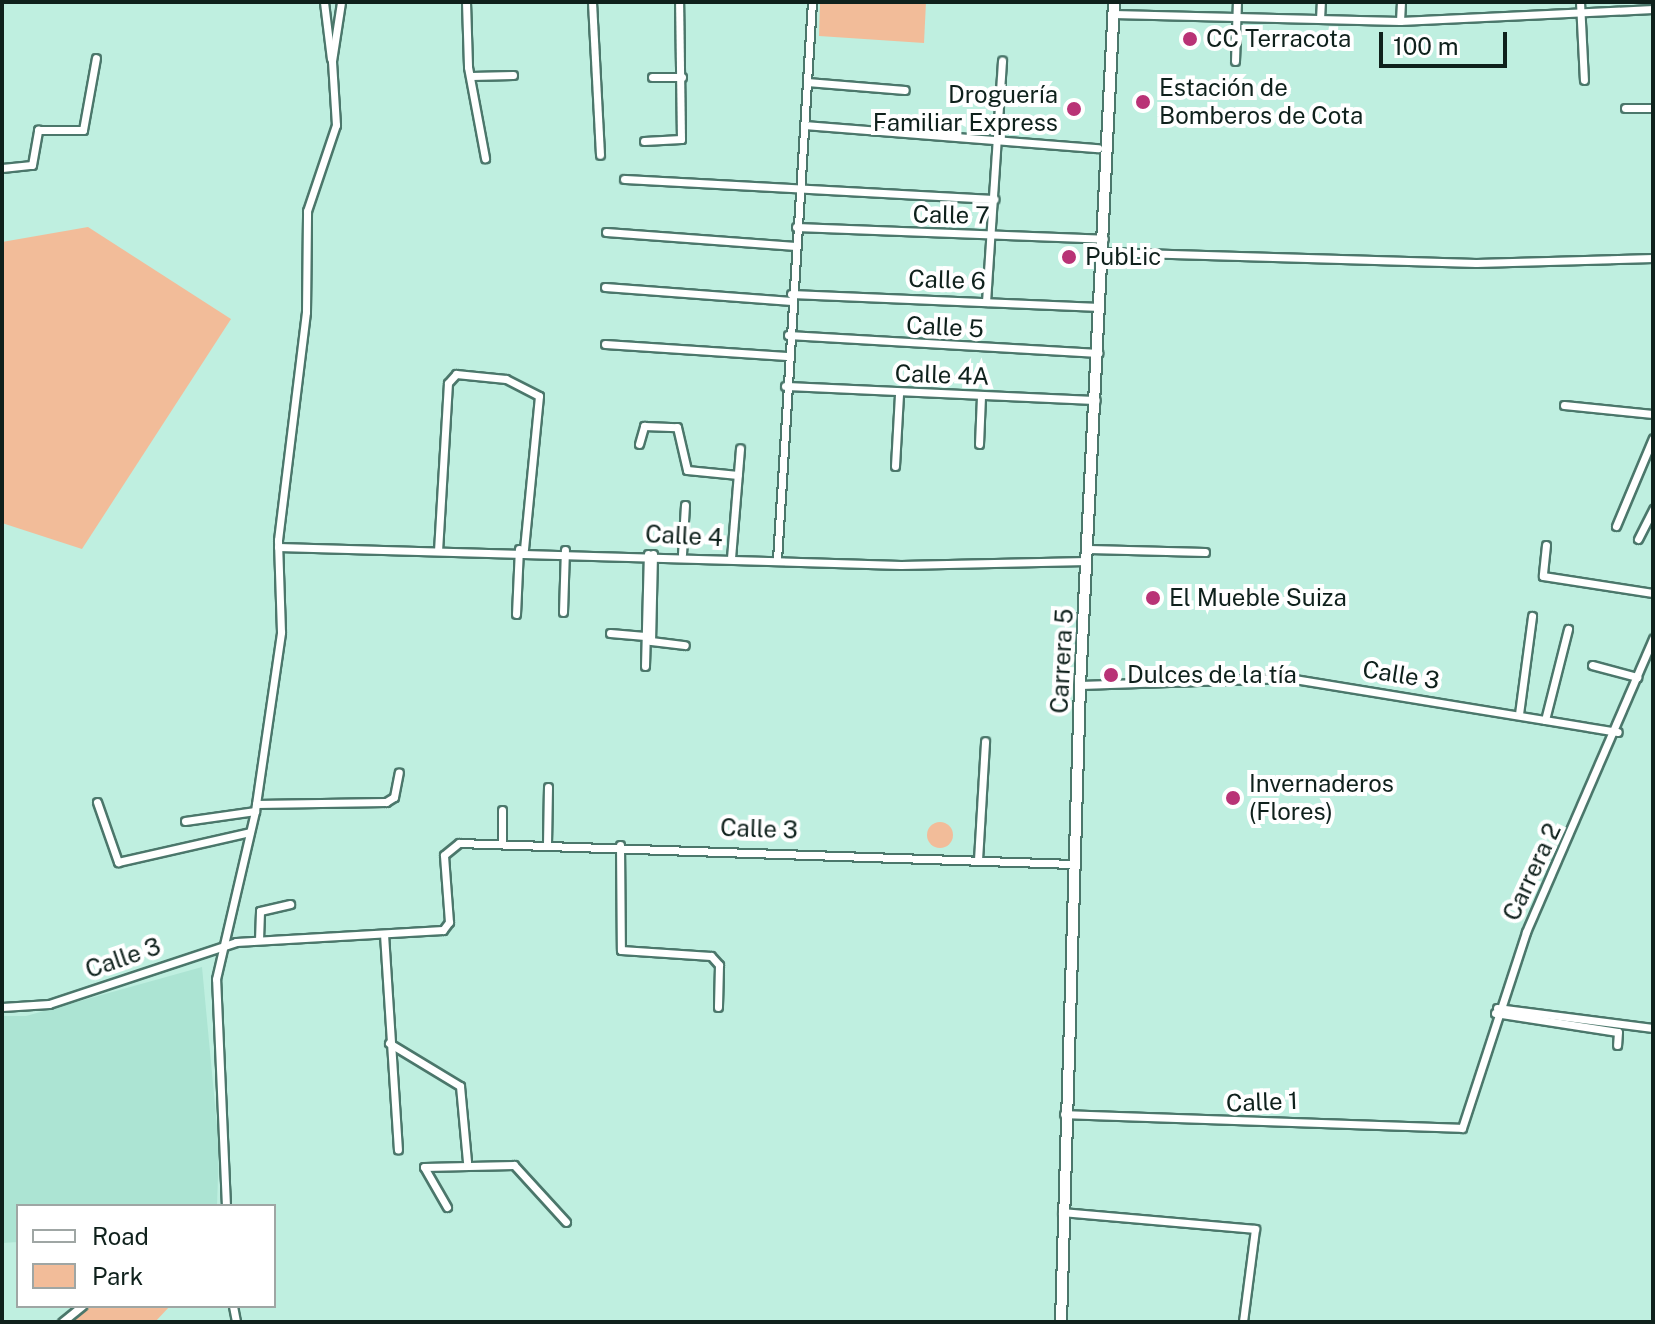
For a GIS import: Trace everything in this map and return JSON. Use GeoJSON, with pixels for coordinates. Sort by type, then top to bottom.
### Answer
{"type":"FeatureCollection","features":[{"type":"Feature","properties":{"kind":"main road","name":"Carrera 5"},"geometry":{"type":"LineString","coordinates":[[1061,1322],[1064,1114],[1080,685],[1098,400],[1114,8]]}},
{"type":"Feature","properties":{"kind":"street"},"geometry":{"type":"LineString","coordinates":[[226,1204],[216,979],[255,807],[281,632],[278,547],[306,312],[307,211],[338,109],[324,2]]}},
{"type":"Feature","properties":{"kind":"street"},"geometry":{"type":"LineString","coordinates":[[332,61],[341,2]]}},
{"type":"Feature","properties":{"kind":"street"},"geometry":{"type":"LineString","coordinates":[[466,2],[471,76],[485,158]]}},
{"type":"Feature","properties":{"kind":"street"},"geometry":{"type":"LineString","coordinates":[[592,2],[600,155]]}},
{"type":"Feature","properties":{"kind":"street"},"geometry":{"type":"LineString","coordinates":[[644,141],[681,139],[679,2]]}},
{"type":"Feature","properties":{"kind":"street"},"geometry":{"type":"LineString","coordinates":[[777,560],[788,335],[812,2]]}},
{"type":"Feature","properties":{"kind":"street"},"geometry":{"type":"LineString","coordinates":[[1235,61],[1237,2]]}},
{"type":"Feature","properties":{"kind":"street"},"geometry":{"type":"LineString","coordinates":[[1320,19],[1321,2]]}},
{"type":"Feature","properties":{"kind":"street"},"geometry":{"type":"LineString","coordinates":[[1400,21],[1401,2]]}},
{"type":"Feature","properties":{"kind":"street"},"geometry":{"type":"LineString","coordinates":[[1580,2],[1584,80]]}},
{"type":"Feature","properties":{"kind":"street"},"geometry":{"type":"LineString","coordinates":[[1114,8],[1236,16],[1400,21],[1653,9]]}},
{"type":"Feature","properties":{"kind":"street"},"geometry":{"type":"LineString","coordinates":[[2,168],[32,165],[38,130],[83,130],[96,58]]}},
{"type":"Feature","properties":{"kind":"street"},"geometry":{"type":"LineString","coordinates":[[986,302],[994,199],[994,143],[1002,61]]}},
{"type":"Feature","properties":{"kind":"street"},"geometry":{"type":"LineString","coordinates":[[471,76],[513,75]]}},
{"type":"Feature","properties":{"kind":"street"},"geometry":{"type":"LineString","coordinates":[[652,77],[682,77]]}},
{"type":"Feature","properties":{"kind":"street"},"geometry":{"type":"LineString","coordinates":[[807,82],[905,90]]}},
{"type":"Feature","properties":{"kind":"street"},"geometry":{"type":"LineString","coordinates":[[1625,108],[1653,108]]}},
{"type":"Feature","properties":{"kind":"street"},"geometry":{"type":"LineString","coordinates":[[804,125],[994,143],[1098,148]]}},
{"type":"Feature","properties":{"kind":"street"},"geometry":{"type":"LineString","coordinates":[[624,179],[799,185],[994,199]]}},
{"type":"Feature","properties":{"kind":"street","name":"Calle 7"},"geometry":{"type":"LineString","coordinates":[[796,227],[1104,239]]}},
{"type":"Feature","properties":{"kind":"street"},"geometry":{"type":"LineString","coordinates":[[606,232],[795,246]]}},
{"type":"Feature","properties":{"kind":"street"},"geometry":{"type":"LineString","coordinates":[[1104,252],[1476,263],[1569,255],[1653,258]]}},
{"type":"Feature","properties":{"kind":"street","name":"Calle 6"},"geometry":{"type":"LineString","coordinates":[[605,287],[791,297],[1102,307]]}},
{"type":"Feature","properties":{"kind":"street","name":"Calle 5"},"geometry":{"type":"LineString","coordinates":[[788,335],[1100,353]]}},
{"type":"Feature","properties":{"kind":"street"},"geometry":{"type":"LineString","coordinates":[[605,344],[787,356]]}},
{"type":"Feature","properties":{"kind":"street"},"geometry":{"type":"LineString","coordinates":[[438,551],[448,383],[456,374],[506,379],[539,396],[516,614]]}},
{"type":"Feature","properties":{"kind":"street","name":"Calle 4A"},"geometry":{"type":"LineString","coordinates":[[785,386],[899,394],[1098,400]]}},
{"type":"Feature","properties":{"kind":"street"},"geometry":{"type":"LineString","coordinates":[[895,466],[899,394]]}},
{"type":"Feature","properties":{"kind":"street"},"geometry":{"type":"LineString","coordinates":[[979,444],[981,396]]}},
{"type":"Feature","properties":{"kind":"street"},"geometry":{"type":"LineString","coordinates":[[1564,405],[1653,414]]}},
{"type":"Feature","properties":{"kind":"street"},"geometry":{"type":"LineString","coordinates":[[639,444],[644,426],[677,427],[687,470],[738,475]]}},
{"type":"Feature","properties":{"kind":"street"},"geometry":{"type":"LineString","coordinates":[[1616,526],[1653,438]]}},
{"type":"Feature","properties":{"kind":"street"},"geometry":{"type":"LineString","coordinates":[[731,558],[740,448]]}},
{"type":"Feature","properties":{"kind":"street"},"geometry":{"type":"LineString","coordinates":[[682,554],[685,505]]}},
{"type":"Feature","properties":{"kind":"street"},"geometry":{"type":"LineString","coordinates":[[1638,539],[1653,509]]}},
{"type":"Feature","properties":{"kind":"street"},"geometry":{"type":"LineString","coordinates":[[1546,545],[1543,576],[1653,593]]}},
{"type":"Feature","properties":{"kind":"street","name":"Calle 4"},"geometry":{"type":"LineString","coordinates":[[278,547],[565,550],[777,560],[1205,552]]}},
{"type":"Feature","properties":{"kind":"street"},"geometry":{"type":"LineString","coordinates":[[563,612],[565,550]]}},
{"type":"Feature","properties":{"kind":"street"},"geometry":{"type":"LineString","coordinates":[[645,666],[650,554]]}},
{"type":"Feature","properties":{"kind":"street"},"geometry":{"type":"LineString","coordinates":[[650,554],[651,641],[685,645]]}},
{"type":"Feature","properties":{"kind":"street"},"geometry":{"type":"LineString","coordinates":[[1519,714],[1532,616]]}},
{"type":"Feature","properties":{"kind":"street"},"geometry":{"type":"LineString","coordinates":[[1545,720],[1568,629]]}},
{"type":"Feature","properties":{"kind":"street"},"geometry":{"type":"LineString","coordinates":[[610,633],[645,636]]}},
{"type":"Feature","properties":{"kind":"street","name":"Carrera 2"},"geometry":{"type":"LineString","coordinates":[[1462,1128],[1496,1010],[1618,732],[1653,638]]}},
{"type":"Feature","properties":{"kind":"street"},"geometry":{"type":"LineString","coordinates":[[1592,665],[1637,677]]}},
{"type":"Feature","properties":{"kind":"street","name":"Calle 3"},"geometry":{"type":"LineString","coordinates":[[1080,685],[1288,678],[1618,732]]}},
{"type":"Feature","properties":{"kind":"street"},"geometry":{"type":"LineString","coordinates":[[978,860],[985,741]]}},
{"type":"Feature","properties":{"kind":"street"},"geometry":{"type":"LineString","coordinates":[[185,821],[255,807],[386,802],[399,772]]}},
{"type":"Feature","properties":{"kind":"street"},"geometry":{"type":"LineString","coordinates":[[547,844],[548,787]]}},
{"type":"Feature","properties":{"kind":"street"},"geometry":{"type":"LineString","coordinates":[[97,802],[118,862],[250,832]]}},
{"type":"Feature","properties":{"kind":"street"},"geometry":{"type":"LineString","coordinates":[[502,810],[502,844]]}},
{"type":"Feature","properties":{"kind":"street","name":"Calle 3"},"geometry":{"type":"LineString","coordinates":[[2,1007],[49,1004],[225,944],[447,927],[446,850],[502,844],[620,845],[1073,864]]}},
{"type":"Feature","properties":{"kind":"street"},"geometry":{"type":"LineString","coordinates":[[620,845],[621,950],[711,956],[719,965],[718,1007]]}},
{"type":"Feature","properties":{"kind":"street"},"geometry":{"type":"LineString","coordinates":[[259,940],[260,911],[290,904]]}},
{"type":"Feature","properties":{"kind":"street"},"geometry":{"type":"LineString","coordinates":[[384,934],[398,1150]]}},
{"type":"Feature","properties":{"kind":"street"},"geometry":{"type":"LineString","coordinates":[[1496,1010],[1653,1028]]}},
{"type":"Feature","properties":{"kind":"street"},"geometry":{"type":"LineString","coordinates":[[1496,1010],[1618,1032],[1617,1045]]}},
{"type":"Feature","properties":{"kind":"street"},"geometry":{"type":"LineString","coordinates":[[389,1043],[460,1086],[467,1162]]}},
{"type":"Feature","properties":{"kind":"street","name":"Calle 1"},"geometry":{"type":"LineString","coordinates":[[1064,1114],[1462,1128]]}},
{"type":"Feature","properties":{"kind":"street"},"geometry":{"type":"LineString","coordinates":[[447,1207],[424,1167],[467,1162],[514,1165],[566,1222]]}},
{"type":"Feature","properties":{"kind":"street"},"geometry":{"type":"LineString","coordinates":[[1062,1212],[1255,1229],[1243,1322]]}},
{"type":"Feature","properties":{"kind":"street"},"geometry":{"type":"LineString","coordinates":[[62,1322],[80,1308]]}},
{"type":"Feature","properties":{"kind":"shaded area"},"geometry":{"type":"Polygon","coordinates":[[[202,967],[219,1147],[217,1204],[16,1204],[16,1242],[2,1243],[2,1016],[26,1016],[202,967]]]}},
{"type":"Feature","properties":{"kind":"green space"},"geometry":{"type":"Polygon","coordinates":[[[820,2],[926,2],[924,43],[819,36],[820,2]]]}},
{"type":"Feature","properties":{"kind":"green space"},"geometry":{"type":"Polygon","coordinates":[[[88,227],[231,319],[82,549],[2,523],[2,242],[88,227]]]}},
{"type":"Feature","properties":{"kind":"green space"},"geometry":{"type":"Polygon","coordinates":[[[940,822],[949,826],[953,835],[949,844],[940,848],[931,844],[927,835],[931,826],[940,822]]]}},
{"type":"Feature","properties":{"kind":"green space"},"geometry":{"type":"Polygon","coordinates":[[[89,1308],[168,1308],[155,1322],[72,1322],[89,1308]]]}},
{"type":"Feature","properties":{"kind":"place","name":"CC Terracota"},"geometry":{"type":"Point","coordinates":[1190,39]}},
{"type":"Feature","properties":{"kind":"place","name":"Estación de Bomberos de Cota"},"geometry":{"type":"Point","coordinates":[1143,102]}},
{"type":"Feature","properties":{"kind":"place","name":"Droguería Familiar Express"},"geometry":{"type":"Point","coordinates":[1074,109]}},
{"type":"Feature","properties":{"kind":"place","name":"PubLic"},"geometry":{"type":"Point","coordinates":[1069,257]}},
{"type":"Feature","properties":{"kind":"place","name":"El Mueble Suiza"},"geometry":{"type":"Point","coordinates":[1153,598]}},
{"type":"Feature","properties":{"kind":"place","name":"Dulces de la tía"},"geometry":{"type":"Point","coordinates":[1111,675]}},
{"type":"Feature","properties":{"kind":"place","name":"Invernaderos (Flores)"},"geometry":{"type":"Point","coordinates":[1233,798]}}]}
